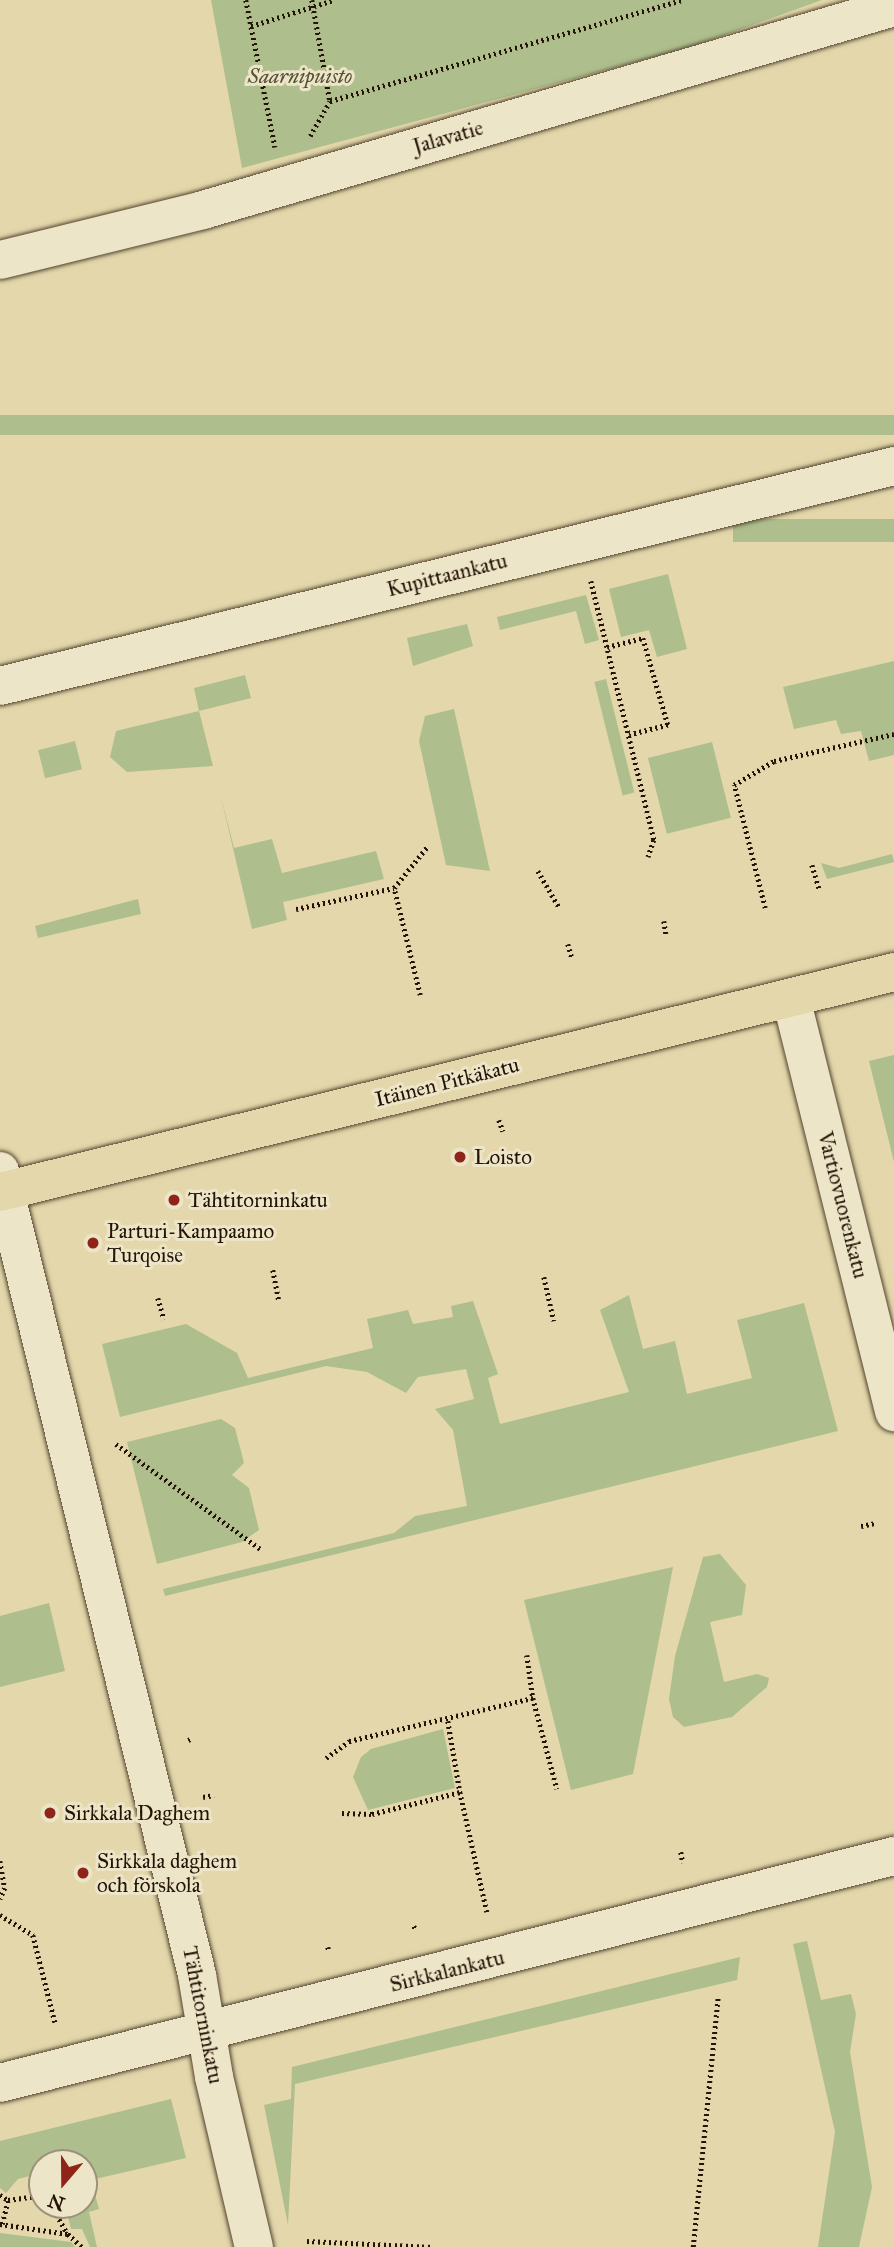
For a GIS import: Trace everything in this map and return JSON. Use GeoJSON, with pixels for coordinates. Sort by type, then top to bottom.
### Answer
{"type":"FeatureCollection","features":[{"type":"Feature","properties":{"kind":"main road","name":"Itäinen Pitkäkatu"},"geometry":{"type":"LineString","coordinates":[[2,1185],[894,972]]}},
{"type":"Feature","properties":{"kind":"street","name":"Jalavatie"},"geometry":{"type":"LineString","coordinates":[[0,260],[282,185],[894,7]]}},
{"type":"Feature","properties":{"kind":"street","name":"Kupittaankatu"},"geometry":{"type":"LineString","coordinates":[[0,686],[894,466]]}},
{"type":"Feature","properties":{"kind":"street","name":"Vartiovuorenkatu"},"geometry":{"type":"LineString","coordinates":[[791,998],[894,1412]]}},
{"type":"Feature","properties":{"kind":"street","name":"Tähtitorninkatu"},"geometry":{"type":"LineString","coordinates":[[2,1185],[211,2032],[214,2077],[254,2247]]}},
{"type":"Feature","properties":{"kind":"street","name":"Sirkkalankatu"},"geometry":{"type":"LineString","coordinates":[[0,2083],[211,2032],[894,1856]]}},
{"type":"Feature","properties":{"kind":"path"},"geometry":{"type":"LineString","coordinates":[[246,0],[282,185]]}},
{"type":"Feature","properties":{"kind":"path"},"geometry":{"type":"LineString","coordinates":[[312,0],[330,101],[682,0]]}},
{"type":"Feature","properties":{"kind":"path"},"geometry":{"type":"LineString","coordinates":[[251,26],[334,0]]}},
{"type":"Feature","properties":{"kind":"path"},"geometry":{"type":"LineString","coordinates":[[591,580],[654,840],[648,857]]}},
{"type":"Feature","properties":{"kind":"path"},"geometry":{"type":"LineString","coordinates":[[607,647],[643,638],[668,725],[629,734]]}},
{"type":"Feature","properties":{"kind":"path"},"geometry":{"type":"LineString","coordinates":[[765,908],[734,785],[774,761],[894,734]]}},
{"type":"Feature","properties":{"kind":"path"},"geometry":{"type":"LineString","coordinates":[[296,909],[394,888],[428,847]]}},
{"type":"Feature","properties":{"kind":"path"},"geometry":{"type":"LineString","coordinates":[[812,865],[820,891]]}},
{"type":"Feature","properties":{"kind":"path"},"geometry":{"type":"LineString","coordinates":[[538,871],[559,907]]}},
{"type":"Feature","properties":{"kind":"path"},"geometry":{"type":"LineString","coordinates":[[394,888],[420,995]]}},
{"type":"Feature","properties":{"kind":"path"},"geometry":{"type":"LineString","coordinates":[[664,921],[666,934]]}},
{"type":"Feature","properties":{"kind":"path"},"geometry":{"type":"LineString","coordinates":[[568,944],[572,958]]}},
{"type":"Feature","properties":{"kind":"path"},"geometry":{"type":"LineString","coordinates":[[499,1120],[503,1131]]}},
{"type":"Feature","properties":{"kind":"path"},"geometry":{"type":"LineString","coordinates":[[273,1270],[279,1300]]}},
{"type":"Feature","properties":{"kind":"path"},"geometry":{"type":"LineString","coordinates":[[544,1278],[554,1321]]}},
{"type":"Feature","properties":{"kind":"path"},"geometry":{"type":"LineString","coordinates":[[158,1298],[164,1319]]}},
{"type":"Feature","properties":{"kind":"path"},"geometry":{"type":"LineString","coordinates":[[116,1444],[262,1550]]}},
{"type":"Feature","properties":{"kind":"path"},"geometry":{"type":"LineString","coordinates":[[861,1526],[875,1523]]}},
{"type":"Feature","properties":{"kind":"path"},"geometry":{"type":"LineString","coordinates":[[527,1655],[533,1698],[557,1789]]}},
{"type":"Feature","properties":{"kind":"path"},"geometry":{"type":"LineString","coordinates":[[326,1758],[349,1741],[448,1721],[533,1698]]}},
{"type":"Feature","properties":{"kind":"path"},"geometry":{"type":"LineString","coordinates":[[448,1721],[460,1792],[487,1912]]}},
{"type":"Feature","properties":{"kind":"path"},"geometry":{"type":"LineString","coordinates":[[342,1813],[372,1814],[460,1792]]}},
{"type":"Feature","properties":{"kind":"path"},"geometry":{"type":"LineString","coordinates":[[203,1797],[214,1795]]}},
{"type":"Feature","properties":{"kind":"path"},"geometry":{"type":"LineString","coordinates":[[681,1852],[683,1863]]}},
{"type":"Feature","properties":{"kind":"path"},"geometry":{"type":"LineString","coordinates":[[0,1861],[5,1888],[0,1899]]}},
{"type":"Feature","properties":{"kind":"path"},"geometry":{"type":"LineString","coordinates":[[0,1915],[33,1935],[55,2022]]}},
{"type":"Feature","properties":{"kind":"path"},"geometry":{"type":"LineString","coordinates":[[693,2247],[718,1996]]}},
{"type":"Feature","properties":{"kind":"path"},"geometry":{"type":"LineString","coordinates":[[0,2195],[8,2200],[28,2197]]}},
{"type":"Feature","properties":{"kind":"path"},"geometry":{"type":"LineString","coordinates":[[8,2200],[1,2224],[68,2234]]}},
{"type":"Feature","properties":{"kind":"path"},"geometry":{"type":"LineString","coordinates":[[59,2219],[68,2234],[82,2247]]}},
{"type":"Feature","properties":{"kind":"path"},"geometry":{"type":"LineString","coordinates":[[307,2241],[433,2247]]}},
{"type":"Feature","properties":{"kind":"green space","name":"Saarnipuisto"},"geometry":{"type":"Polygon","coordinates":[[[211,0],[822,0],[691,47],[242,168],[211,0]]]}},
{"type":"Feature","properties":{"kind":"green space"},"geometry":{"type":"Polygon","coordinates":[[[0,415],[894,415],[894,435],[0,435],[0,415]]]}},
{"type":"Feature","properties":{"kind":"green space"},"geometry":{"type":"Polygon","coordinates":[[[733,519],[894,519],[894,542],[733,542],[733,519]]]}},
{"type":"Feature","properties":{"kind":"green space"},"geometry":{"type":"Polygon","coordinates":[[[668,574],[687,649],[657,657],[649,630],[621,637],[609,589],[668,574]]]}},
{"type":"Feature","properties":{"kind":"green space"},"geometry":{"type":"Polygon","coordinates":[[[586,595],[599,640],[585,644],[576,611],[500,630],[497,617],[586,595]]]}},
{"type":"Feature","properties":{"kind":"green space"},"geometry":{"type":"Polygon","coordinates":[[[467,624],[473,646],[413,666],[407,638],[467,624]]]}},
{"type":"Feature","properties":{"kind":"green space"},"geometry":{"type":"Polygon","coordinates":[[[894,661],[894,755],[869,761],[861,731],[841,734],[836,720],[794,729],[783,687],[894,661]]]}},
{"type":"Feature","properties":{"kind":"green space"},"geometry":{"type":"Polygon","coordinates":[[[245,675],[251,698],[199,711],[194,688],[245,675]]]}},
{"type":"Feature","properties":{"kind":"green space"},"geometry":{"type":"Polygon","coordinates":[[[606,679],[634,793],[623,795],[594,682],[606,679]]]}},
{"type":"Feature","properties":{"kind":"green space"},"geometry":{"type":"Polygon","coordinates":[[[454,709],[490,871],[446,865],[419,741],[425,716],[454,709]]]}},
{"type":"Feature","properties":{"kind":"green space"},"geometry":{"type":"Polygon","coordinates":[[[199,711],[213,766],[127,772],[110,757],[116,731],[199,711]]]}},
{"type":"Feature","properties":{"kind":"green space"},"geometry":{"type":"Polygon","coordinates":[[[75,741],[82,769],[45,778],[38,750],[75,741]]]}},
{"type":"Feature","properties":{"kind":"green space"},"geometry":{"type":"Polygon","coordinates":[[[712,742],[731,818],[667,834],[648,758],[712,742]]]}},
{"type":"Feature","properties":{"kind":"green space"},"geometry":{"type":"Polygon","coordinates":[[[220,793],[234,848],[272,839],[282,873],[376,851],[384,879],[283,902],[287,920],[252,929],[220,793]]]}},
{"type":"Feature","properties":{"kind":"green space"},"geometry":{"type":"Polygon","coordinates":[[[892,854],[894,862],[827,879],[821,863],[839,868],[892,854]]]}},
{"type":"Feature","properties":{"kind":"green space"},"geometry":{"type":"Polygon","coordinates":[[[138,899],[141,914],[38,938],[35,926],[138,899]]]}},
{"type":"Feature","properties":{"kind":"green space"},"geometry":{"type":"Polygon","coordinates":[[[894,1055],[894,1162],[869,1061],[894,1055]]]}},
{"type":"Feature","properties":{"kind":"green space"},"geometry":{"type":"Polygon","coordinates":[[[629,1295],[643,1349],[675,1341],[687,1394],[752,1378],[737,1320],[804,1303],[838,1431],[165,1596],[163,1589],[394,1533],[415,1516],[467,1506],[453,1430],[435,1409],[474,1399],[466,1369],[418,1377],[406,1393],[367,1372],[326,1366],[120,1417],[102,1344],[186,1324],[237,1353],[248,1378],[373,1348],[367,1319],[408,1310],[413,1324],[453,1317],[451,1306],[473,1301],[498,1374],[488,1378],[500,1424],[629,1392],[600,1310],[629,1295]]]}},
{"type":"Feature","properties":{"kind":"green space"},"geometry":{"type":"Polygon","coordinates":[[[221,1419],[235,1428],[244,1463],[232,1475],[249,1488],[259,1530],[242,1542],[157,1564],[127,1442],[221,1419]]]}},
{"type":"Feature","properties":{"kind":"green space"},"geometry":{"type":"Polygon","coordinates":[[[720,1554],[746,1585],[742,1615],[710,1622],[724,1682],[757,1674],[769,1678],[767,1687],[732,1717],[684,1727],[673,1717],[669,1699],[675,1656],[703,1557],[720,1554]]]}},
{"type":"Feature","properties":{"kind":"green space"},"geometry":{"type":"Polygon","coordinates":[[[673,1567],[633,1774],[571,1790],[524,1600],[673,1567]]]}},
{"type":"Feature","properties":{"kind":"green space"},"geometry":{"type":"Polygon","coordinates":[[[49,1603],[65,1671],[0,1687],[0,1616],[49,1603]]]}},
{"type":"Feature","properties":{"kind":"green space"},"geometry":{"type":"Polygon","coordinates":[[[443,1729],[455,1788],[368,1810],[353,1777],[361,1757],[371,1749],[443,1729]]]}},
{"type":"Feature","properties":{"kind":"green space"},"geometry":{"type":"Polygon","coordinates":[[[807,1941],[821,2000],[851,1994],[856,2014],[850,2052],[872,2187],[859,2247],[818,2247],[835,2132],[793,1944],[807,1941]]]}},
{"type":"Feature","properties":{"kind":"green space"},"geometry":{"type":"Polygon","coordinates":[[[740,1957],[737,1980],[295,2084],[288,2225],[264,2105],[291,2099],[292,2067],[740,1957]]]}},
{"type":"Feature","properties":{"kind":"green space"},"geometry":{"type":"Polygon","coordinates":[[[171,2099],[186,2158],[98,2178],[98,2149],[28,2149],[28,2176],[18,2179],[6,2193],[0,2188],[0,2141],[171,2099]]]}},
{"type":"Feature","properties":{"kind":"green space"},"geometry":{"type":"Polygon","coordinates":[[[68,2219],[91,2219],[97,2247],[90,2247],[82,2229],[71,2229],[68,2219]]]}},
{"type":"Feature","properties":{"kind":"green space"},"geometry":{"type":"Polygon","coordinates":[[[0,2233],[71,2242],[75,2247],[0,2247],[0,2233]]]}},
{"type":"Feature","properties":{"kind":"place","name":"Loisto"},"geometry":{"type":"Point","coordinates":[460,1157]}},
{"type":"Feature","properties":{"kind":"place","name":"Tähtitorninkatu"},"geometry":{"type":"Point","coordinates":[174,1200]}},
{"type":"Feature","properties":{"kind":"place","name":"Parturi-Kampaamo Turqoise"},"geometry":{"type":"Point","coordinates":[93,1243]}},
{"type":"Feature","properties":{"kind":"place","name":"Sirkkala Daghem"},"geometry":{"type":"Point","coordinates":[50,1813]}},
{"type":"Feature","properties":{"kind":"place","name":"Sirkkala daghem och förskola"},"geometry":{"type":"Point","coordinates":[83,1873]}}]}
